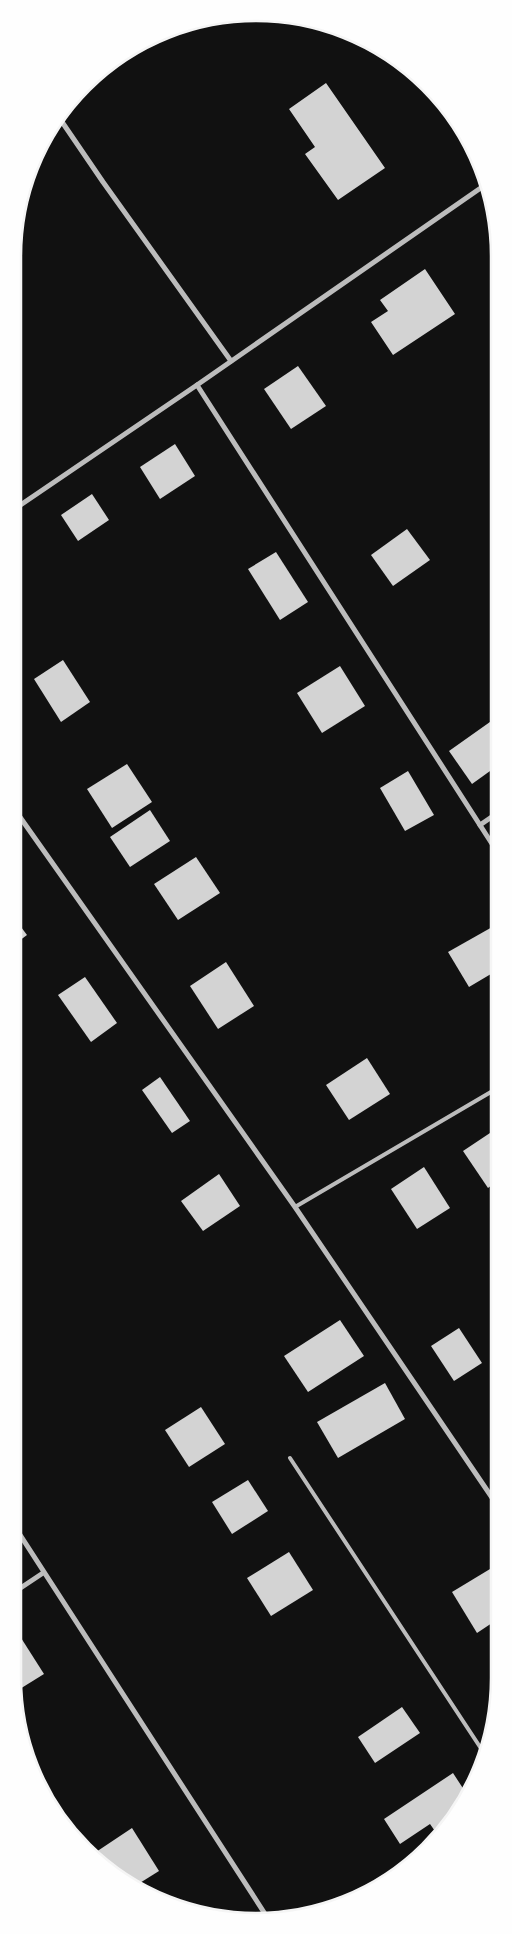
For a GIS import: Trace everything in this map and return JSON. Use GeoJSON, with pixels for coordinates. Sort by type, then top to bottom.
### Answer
{"type":"FeatureCollection","features":[{"type":"Feature","properties":{"kind":"street"},"geometry":{"type":"LineString","coordinates":[[63,123],[102,182],[231,361]]}},
{"type":"Feature","properties":{"kind":"street"},"geometry":{"type":"LineString","coordinates":[[21,505],[197,386],[481,189]]}},
{"type":"Feature","properties":{"kind":"street"},"geometry":{"type":"LineString","coordinates":[[197,386],[491,842]]}},
{"type":"Feature","properties":{"kind":"street"},"geometry":{"type":"LineString","coordinates":[[480,825],[491,817]]}},
{"type":"Feature","properties":{"kind":"street"},"geometry":{"type":"LineString","coordinates":[[21,819],[295,1207],[491,1496]]}},
{"type":"Feature","properties":{"kind":"street"},"geometry":{"type":"LineString","coordinates":[[21,1537],[264,1912]]}},
{"type":"Feature","properties":{"kind":"street"},"geometry":{"type":"LineString","coordinates":[[21,1588],[43,1573]]}},
{"type":"Feature","properties":{"kind":"lane"},"geometry":{"type":"LineString","coordinates":[[295,1207],[491,1092]]}},
{"type":"Feature","properties":{"kind":"lane"},"geometry":{"type":"LineString","coordinates":[[290,1458],[480,1747]]}},
{"type":"Feature","properties":{"kind":"building"},"geometry":{"type":"Polygon","coordinates":[[[326,83],[385,168],[338,200],[305,154],[315,147],[289,109],[326,83]]]}},
{"type":"Feature","properties":{"kind":"building"},"geometry":{"type":"Polygon","coordinates":[[[425,269],[455,314],[393,355],[371,322],[388,311],[380,300],[425,269]]]}},
{"type":"Feature","properties":{"kind":"building"},"geometry":{"type":"Polygon","coordinates":[[[298,366],[326,406],[291,429],[264,389],[298,366]]]}},
{"type":"Feature","properties":{"kind":"building"},"geometry":{"type":"Polygon","coordinates":[[[175,444],[195,476],[160,499],[140,467],[175,444]]]}},
{"type":"Feature","properties":{"kind":"building"},"geometry":{"type":"Polygon","coordinates":[[[92,494],[109,520],[78,541],[61,515],[92,494]]]}},
{"type":"Feature","properties":{"kind":"building"},"geometry":{"type":"Polygon","coordinates":[[[407,529],[430,560],[393,586],[371,555],[407,529]]]}},
{"type":"Feature","properties":{"kind":"building"},"geometry":{"type":"Polygon","coordinates":[[[276,552],[308,602],[280,620],[248,569],[276,552]]]}},
{"type":"Feature","properties":{"kind":"building"},"geometry":{"type":"Polygon","coordinates":[[[63,660],[90,702],[61,722],[34,679],[63,660]]]}},
{"type":"Feature","properties":{"kind":"building"},"geometry":{"type":"Polygon","coordinates":[[[340,666],[365,706],[322,733],[297,693],[340,666]]]}},
{"type":"Feature","properties":{"kind":"building"},"geometry":{"type":"Polygon","coordinates":[[[491,721],[491,770],[472,784],[449,751],[491,721]]]}},
{"type":"Feature","properties":{"kind":"building"},"geometry":{"type":"Polygon","coordinates":[[[127,764],[152,802],[112,828],[87,789],[127,764]]]}},
{"type":"Feature","properties":{"kind":"building"},"geometry":{"type":"Polygon","coordinates":[[[408,771],[434,815],[405,831],[380,788],[408,771]]]}},
{"type":"Feature","properties":{"kind":"building"},"geometry":{"type":"Polygon","coordinates":[[[150,810],[170,841],[130,867],[110,837],[150,810]]]}},
{"type":"Feature","properties":{"kind":"building"},"geometry":{"type":"Polygon","coordinates":[[[196,857],[220,893],[178,920],[154,884],[196,857]]]}},
{"type":"Feature","properties":{"kind":"building"},"geometry":{"type":"Polygon","coordinates":[[[21,927],[27,935],[21,940],[21,927]]]}},
{"type":"Feature","properties":{"kind":"building"},"geometry":{"type":"Polygon","coordinates":[[[491,928],[491,974],[469,987],[448,952],[491,928]]]}},
{"type":"Feature","properties":{"kind":"building"},"geometry":{"type":"Polygon","coordinates":[[[226,962],[254,1006],[218,1029],[190,986],[226,962]]]}},
{"type":"Feature","properties":{"kind":"building"},"geometry":{"type":"Polygon","coordinates":[[[85,977],[117,1023],[91,1042],[58,995],[85,977]]]}},
{"type":"Feature","properties":{"kind":"building"},"geometry":{"type":"Polygon","coordinates":[[[367,1058],[390,1094],[349,1120],[326,1085],[367,1058]]]}},
{"type":"Feature","properties":{"kind":"building"},"geometry":{"type":"Polygon","coordinates":[[[160,1077],[190,1121],[172,1133],[142,1090],[160,1077]]]}},
{"type":"Feature","properties":{"kind":"building"},"geometry":{"type":"Polygon","coordinates":[[[491,1132],[491,1186],[488,1188],[463,1151],[491,1132]]]}},
{"type":"Feature","properties":{"kind":"building"},"geometry":{"type":"Polygon","coordinates":[[[424,1167],[450,1208],[417,1229],[391,1189],[424,1167]]]}},
{"type":"Feature","properties":{"kind":"building"},"geometry":{"type":"Polygon","coordinates":[[[219,1174],[240,1206],[203,1231],[181,1201],[219,1174]]]}},
{"type":"Feature","properties":{"kind":"building"},"geometry":{"type":"Polygon","coordinates":[[[340,1320],[364,1356],[308,1392],[284,1356],[340,1320]]]}},
{"type":"Feature","properties":{"kind":"building"},"geometry":{"type":"Polygon","coordinates":[[[459,1328],[482,1363],[454,1381],[431,1346],[459,1328]]]}},
{"type":"Feature","properties":{"kind":"building"},"geometry":{"type":"Polygon","coordinates":[[[385,1383],[405,1419],[338,1458],[317,1422],[385,1383]]]}},
{"type":"Feature","properties":{"kind":"building"},"geometry":{"type":"Polygon","coordinates":[[[201,1407],[225,1444],[189,1467],[165,1430],[201,1407]]]}},
{"type":"Feature","properties":{"kind":"building"},"geometry":{"type":"Polygon","coordinates":[[[248,1480],[268,1511],[232,1534],[212,1502],[248,1480]]]}},
{"type":"Feature","properties":{"kind":"building"},"geometry":{"type":"Polygon","coordinates":[[[289,1552],[313,1590],[271,1616],[247,1578],[289,1552]]]}},
{"type":"Feature","properties":{"kind":"building"},"geometry":{"type":"Polygon","coordinates":[[[491,1568],[491,1624],[477,1633],[452,1592],[491,1568]]]}},
{"type":"Feature","properties":{"kind":"building"},"geometry":{"type":"Polygon","coordinates":[[[21,1638],[44,1674],[22,1688],[21,1638]]]}},
{"type":"Feature","properties":{"kind":"building"},"geometry":{"type":"Polygon","coordinates":[[[402,1707],[420,1733],[375,1763],[358,1737],[402,1707]]]}},
{"type":"Feature","properties":{"kind":"building"},"geometry":{"type":"Polygon","coordinates":[[[453,1773],[463,1788],[434,1830],[430,1824],[400,1844],[384,1819],[453,1773]]]}},
{"type":"Feature","properties":{"kind":"building"},"geometry":{"type":"Polygon","coordinates":[[[132,1828],[159,1871],[141,1882],[113,1864],[98,1851],[132,1828]]]}}]}
